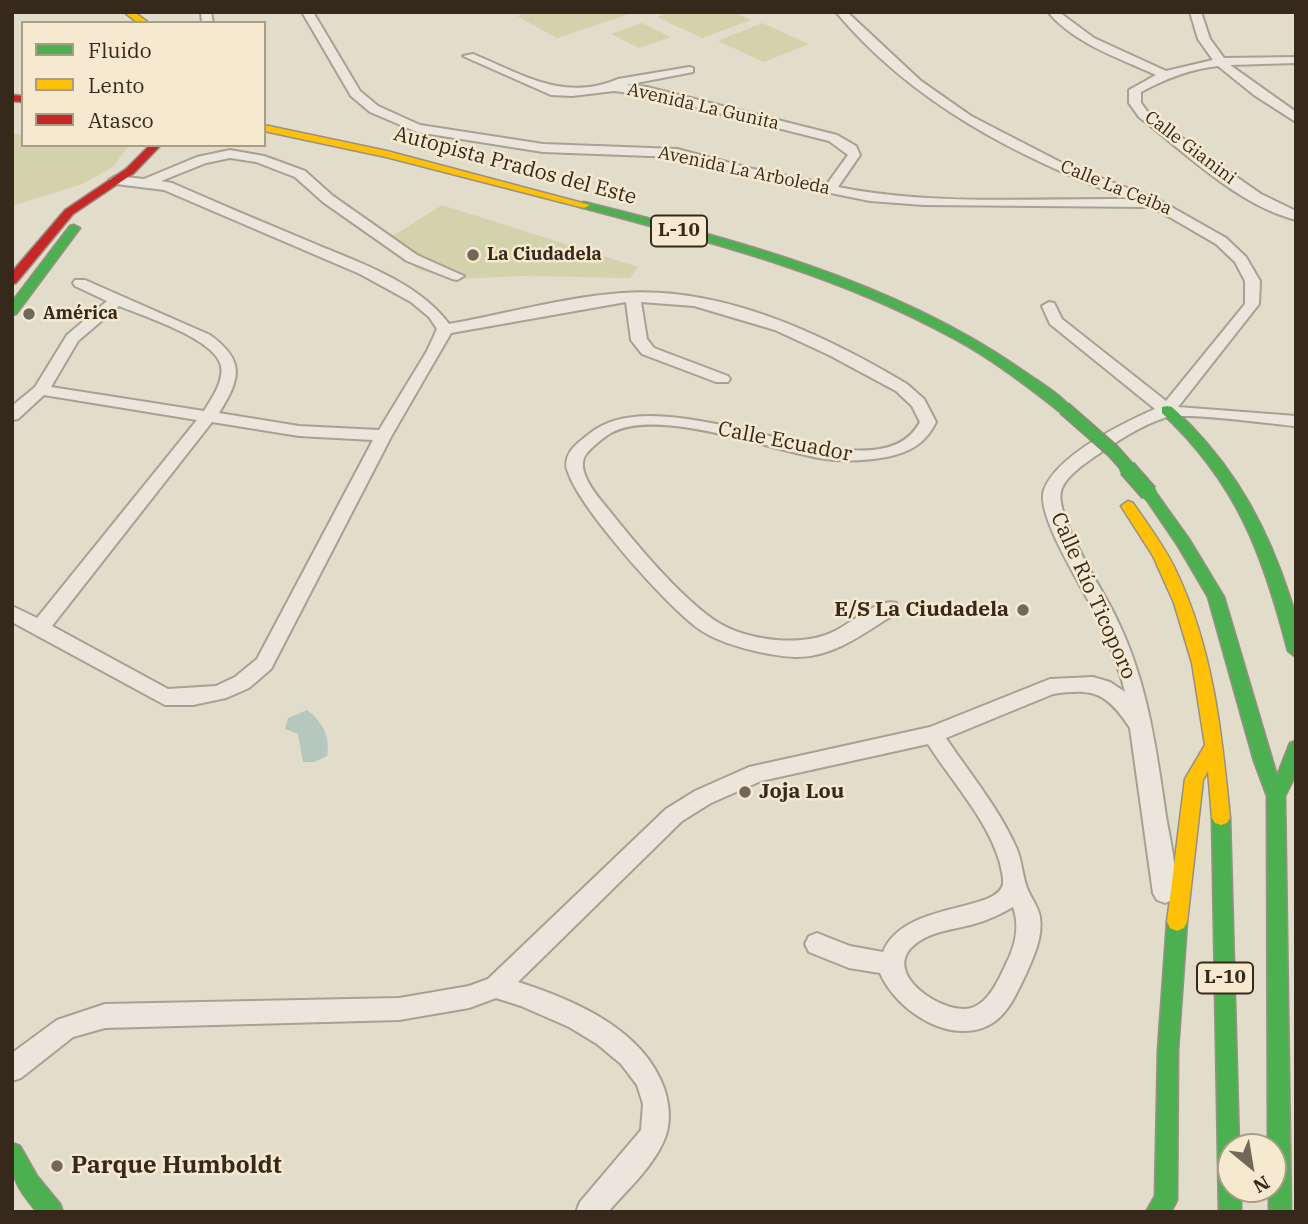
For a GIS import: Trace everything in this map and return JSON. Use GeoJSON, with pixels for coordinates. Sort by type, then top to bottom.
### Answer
{"type":"FeatureCollection","features":[{"type":"Feature","properties":{"kind":"main road","name":"Autopista Prados del Este"},"geometry":{"type":"LineString","coordinates":[[266,128],[396,155],[713,240],[794,265],[864,291],[958,335],[996,358],[1064,408],[1113,451],[1149,493],[1184,542],[1216,597],[1263,761],[1276,796],[1280,1212]]}},
{"type":"Feature","properties":{"kind":"main road","name":"Autopista Prados del Este"},"geometry":{"type":"LineString","coordinates":[[266,141],[373,165],[548,213]]}},
{"type":"Feature","properties":{"kind":"main road"},"geometry":{"type":"LineString","coordinates":[[12,281],[66,214],[148,156]]}},
{"type":"Feature","properties":{"kind":"main road"},"geometry":{"type":"LineString","coordinates":[[12,311],[72,230],[87,216],[140,183],[148,156]]}},
{"type":"Feature","properties":{"kind":"main road","name":"L-10"},"geometry":{"type":"LineString","coordinates":[[691,251],[822,290],[905,327]]}},
{"type":"Feature","properties":{"kind":"main road"},"geometry":{"type":"LineString","coordinates":[[1169,411],[1202,438],[1253,520],[1282,594],[1296,651]]}},
{"type":"Feature","properties":{"kind":"main road"},"geometry":{"type":"LineString","coordinates":[[1078,446],[1095,463]]}},
{"type":"Feature","properties":{"kind":"main road","name":"L-10"},"geometry":{"type":"LineString","coordinates":[[1116,489],[1163,561],[1181,599],[1200,654],[1214,746],[1221,817],[1230,1212]]}},
{"type":"Feature","properties":{"kind":"main road"},"geometry":{"type":"LineString","coordinates":[[1216,597],[1236,619],[1246,642]]}},
{"type":"Feature","properties":{"kind":"main road"},"geometry":{"type":"LineString","coordinates":[[1163,1208],[1168,1050],[1177,922],[1194,779],[1214,746]]}},
{"type":"Feature","properties":{"kind":"main road"},"geometry":{"type":"LineString","coordinates":[[1289,746],[1293,794]]}},
{"type":"Feature","properties":{"kind":"main road"},"geometry":{"type":"LineString","coordinates":[[1276,796],[1290,768]]}},
{"type":"Feature","properties":{"kind":"main road"},"geometry":{"type":"LineString","coordinates":[[12,1154],[29,1184],[52,1212]]}},
{"type":"Feature","properties":{"kind":"street","name":"Avenida La Arboleda"},"geometry":{"type":"LineString","coordinates":[[307,12],[355,93],[374,109],[417,128],[543,149],[677,153],[752,173],[870,198],[1154,203]]}},
{"type":"Feature","properties":{"kind":"street","name":"Calle La Ceiba"},"geometry":{"type":"LineString","coordinates":[[841,12],[887,58],[955,112],[1044,159],[1180,215],[1217,238],[1244,265],[1253,280],[1255,293],[1252,304],[1205,360],[1169,411]]}},
{"type":"Feature","properties":{"kind":"street"},"geometry":{"type":"LineString","coordinates":[[1053,12],[1085,36],[1166,75]]}},
{"type":"Feature","properties":{"kind":"street"},"geometry":{"type":"LineString","coordinates":[[1195,12],[1203,38],[1220,60],[1237,77],[1296,118]]}},
{"type":"Feature","properties":{"kind":"street","name":"Avenida La Gunita"},"geometry":{"type":"LineString","coordinates":[[469,56],[551,90],[572,92],[596,88],[646,91],[833,138],[844,143],[854,155],[830,189]]}},
{"type":"Feature","properties":{"kind":"street","name":"Calle Gianini"},"geometry":{"type":"LineString","coordinates":[[1296,60],[1220,60],[1166,75],[1135,90],[1135,105],[1248,191],[1269,205],[1296,216]]}},
{"type":"Feature","properties":{"kind":"street"},"geometry":{"type":"LineString","coordinates":[[596,88],[689,70]]}},
{"type":"Feature","properties":{"kind":"street"},"geometry":{"type":"LineString","coordinates":[[646,77],[646,91]]}},
{"type":"Feature","properties":{"kind":"street"},"geometry":{"type":"LineString","coordinates":[[140,183],[202,160],[230,154],[259,159],[300,174],[328,198],[412,258],[457,276]]}},
{"type":"Feature","properties":{"kind":"street"},"geometry":{"type":"LineString","coordinates":[[12,613],[165,697],[203,697],[234,688],[264,664],[384,435],[435,351],[445,329],[434,314],[395,285],[167,186],[116,180]]}},
{"type":"Feature","properties":{"kind":"street"},"geometry":{"type":"LineString","coordinates":[[41,627],[208,417],[225,391],[230,372],[227,357],[219,347],[80,283]]}},
{"type":"Feature","properties":{"kind":"street"},"geometry":{"type":"LineString","coordinates":[[634,297],[639,340],[648,351],[722,379]]}},
{"type":"Feature","properties":{"kind":"street","name":"Calle Ecuador"},"geometry":{"type":"LineString","coordinates":[[445,329],[595,301],[634,297],[726,307],[768,322],[847,358],[900,387],[926,410],[928,422],[915,441],[886,454],[864,458],[821,454],[675,421],[618,424],[590,438],[576,455],[575,472],[584,490],[621,535],[653,572],[708,626],[759,644],[802,650],[835,641],[890,608]]}},
{"type":"Feature","properties":{"kind":"street"},"geometry":{"type":"LineString","coordinates":[[12,415],[41,390],[72,338],[116,301]]}},
{"type":"Feature","properties":{"kind":"street"},"geometry":{"type":"LineString","coordinates":[[1049,306],[1055,321],[1169,411],[1296,421]]}},
{"type":"Feature","properties":{"kind":"street"},"geometry":{"type":"LineString","coordinates":[[41,390],[299,431],[384,435]]}},
{"type":"Feature","properties":{"kind":"street","name":"Calle Río Ticoporo"},"geometry":{"type":"LineString","coordinates":[[1169,411],[1135,424],[1066,470],[1052,491],[1054,509],[1099,601],[1127,666],[1137,699],[1156,806],[1166,898],[1177,922]]}},
{"type":"Feature","properties":{"kind":"street"},"geometry":{"type":"LineString","coordinates":[[12,1069],[66,1028],[105,1016],[399,1009],[469,997],[496,986],[674,815],[704,797],[757,773],[933,736],[1050,687],[1082,682],[1096,683],[1123,699],[1140,726]]}},
{"type":"Feature","properties":{"kind":"street"},"geometry":{"type":"LineString","coordinates":[[933,736],[1003,842],[1012,864],[1014,884],[1029,918],[1025,943],[1015,971],[993,1009],[976,1020],[955,1020],[910,996],[896,982],[890,964],[895,949],[907,936],[934,923],[989,908],[1007,898],[1014,884]]}},
{"type":"Feature","properties":{"kind":"street"},"geometry":{"type":"LineString","coordinates":[[817,944],[849,957],[890,964]]}},
{"type":"Feature","properties":{"kind":"street"},"geometry":{"type":"LineString","coordinates":[[496,986],[529,995],[608,1038],[631,1054],[644,1070],[654,1092],[658,1113],[654,1136],[590,1212]]}},
{"type":"Feature","properties":{"kind":"green space"},"geometry":{"type":"Polygon","coordinates":[[[529,12],[635,12],[557,38],[517,16],[529,12]]]}},
{"type":"Feature","properties":{"kind":"green space"},"geometry":{"type":"Polygon","coordinates":[[[670,12],[734,12],[751,20],[702,38],[657,17],[670,12]]]}},
{"type":"Feature","properties":{"kind":"green space"},"geometry":{"type":"Polygon","coordinates":[[[642,23],[671,37],[639,48],[611,34],[642,23]]]}},
{"type":"Feature","properties":{"kind":"green space"},"geometry":{"type":"Polygon","coordinates":[[[762,23],[809,44],[764,62],[718,41],[762,23]]]}},
{"type":"Feature","properties":{"kind":"green space"},"geometry":{"type":"Polygon","coordinates":[[[12,134],[21,135],[21,147],[128,147],[113,167],[82,184],[12,206],[12,134]]]}},
{"type":"Feature","properties":{"kind":"green space","name":"La Ciudadela"},"geometry":{"type":"Polygon","coordinates":[[[442,205],[638,267],[630,278],[526,276],[451,279],[417,269],[385,241],[442,205]]]}},
{"type":"Feature","properties":{"kind":"shaded area"},"geometry":{"type":"Polygon","coordinates":[[[307,710],[321,724],[328,742],[327,756],[314,762],[303,762],[298,734],[285,729],[288,718],[307,710]]]}},
{"type":"Feature","properties":{"kind":"traffic: fast"},"geometry":{"type":"LineString","coordinates":[[584,205],[776,259],[869,293],[915,313],[973,344],[1064,408]]}},
{"type":"Feature","properties":{"kind":"traffic: fast"},"geometry":{"type":"LineString","coordinates":[[12,311],[74,228]]}},
{"type":"Feature","properties":{"kind":"traffic: fast"},"geometry":{"type":"LineString","coordinates":[[1064,408],[1113,451],[1149,493]]}},
{"type":"Feature","properties":{"kind":"traffic: fast"},"geometry":{"type":"LineString","coordinates":[[1167,410],[1193,434],[1235,489],[1265,551],[1296,651]]}},
{"type":"Feature","properties":{"kind":"traffic: fast"},"geometry":{"type":"LineString","coordinates":[[1149,493],[1184,543],[1216,597],[1263,761],[1276,796],[1280,1212]]}},
{"type":"Feature","properties":{"kind":"traffic: fast"},"geometry":{"type":"LineString","coordinates":[[1276,796],[1290,768],[1296,748]]}},
{"type":"Feature","properties":{"kind":"traffic: fast"},"geometry":{"type":"LineString","coordinates":[[1221,818],[1230,1212]]}},
{"type":"Feature","properties":{"kind":"traffic: fast"},"geometry":{"type":"LineString","coordinates":[[1157,1212],[1166,1200],[1168,1050],[1177,922]]}},
{"type":"Feature","properties":{"kind":"traffic: fast"},"geometry":{"type":"LineString","coordinates":[[12,1154],[29,1184],[52,1212]]}},
{"type":"Feature","properties":{"kind":"traffic: slow"},"geometry":{"type":"LineString","coordinates":[[128,12],[142,21]]}},
{"type":"Feature","properties":{"kind":"traffic: slow"},"geometry":{"type":"LineString","coordinates":[[266,128],[387,154],[584,205]]}},
{"type":"Feature","properties":{"kind":"traffic: slow"},"geometry":{"type":"LineString","coordinates":[[1128,506],[1166,565],[1192,633],[1211,725],[1221,818]]}},
{"type":"Feature","properties":{"kind":"traffic: slow"},"geometry":{"type":"LineString","coordinates":[[1177,922],[1194,779],[1214,745]]}},
{"type":"Feature","properties":{"kind":"traffic: jam"},"geometry":{"type":"LineString","coordinates":[[12,98],[21,99]]}},
{"type":"Feature","properties":{"kind":"traffic: jam"},"geometry":{"type":"LineString","coordinates":[[12,280],[69,212],[130,171],[154,147]]}},
{"type":"Feature","properties":{"kind":"place","name":"La Ciudadela"},"geometry":{"type":"Point","coordinates":[473,255]}},
{"type":"Feature","properties":{"kind":"place","name":"América"},"geometry":{"type":"Point","coordinates":[29,314]}},
{"type":"Feature","properties":{"kind":"place","name":"E/S La Ciudadela"},"geometry":{"type":"Point","coordinates":[1023,610]}},
{"type":"Feature","properties":{"kind":"place","name":"Joja Lou"},"geometry":{"type":"Point","coordinates":[745,792]}},
{"type":"Feature","properties":{"kind":"place","name":"Parque Humboldt"},"geometry":{"type":"Point","coordinates":[57,1166]}}]}
